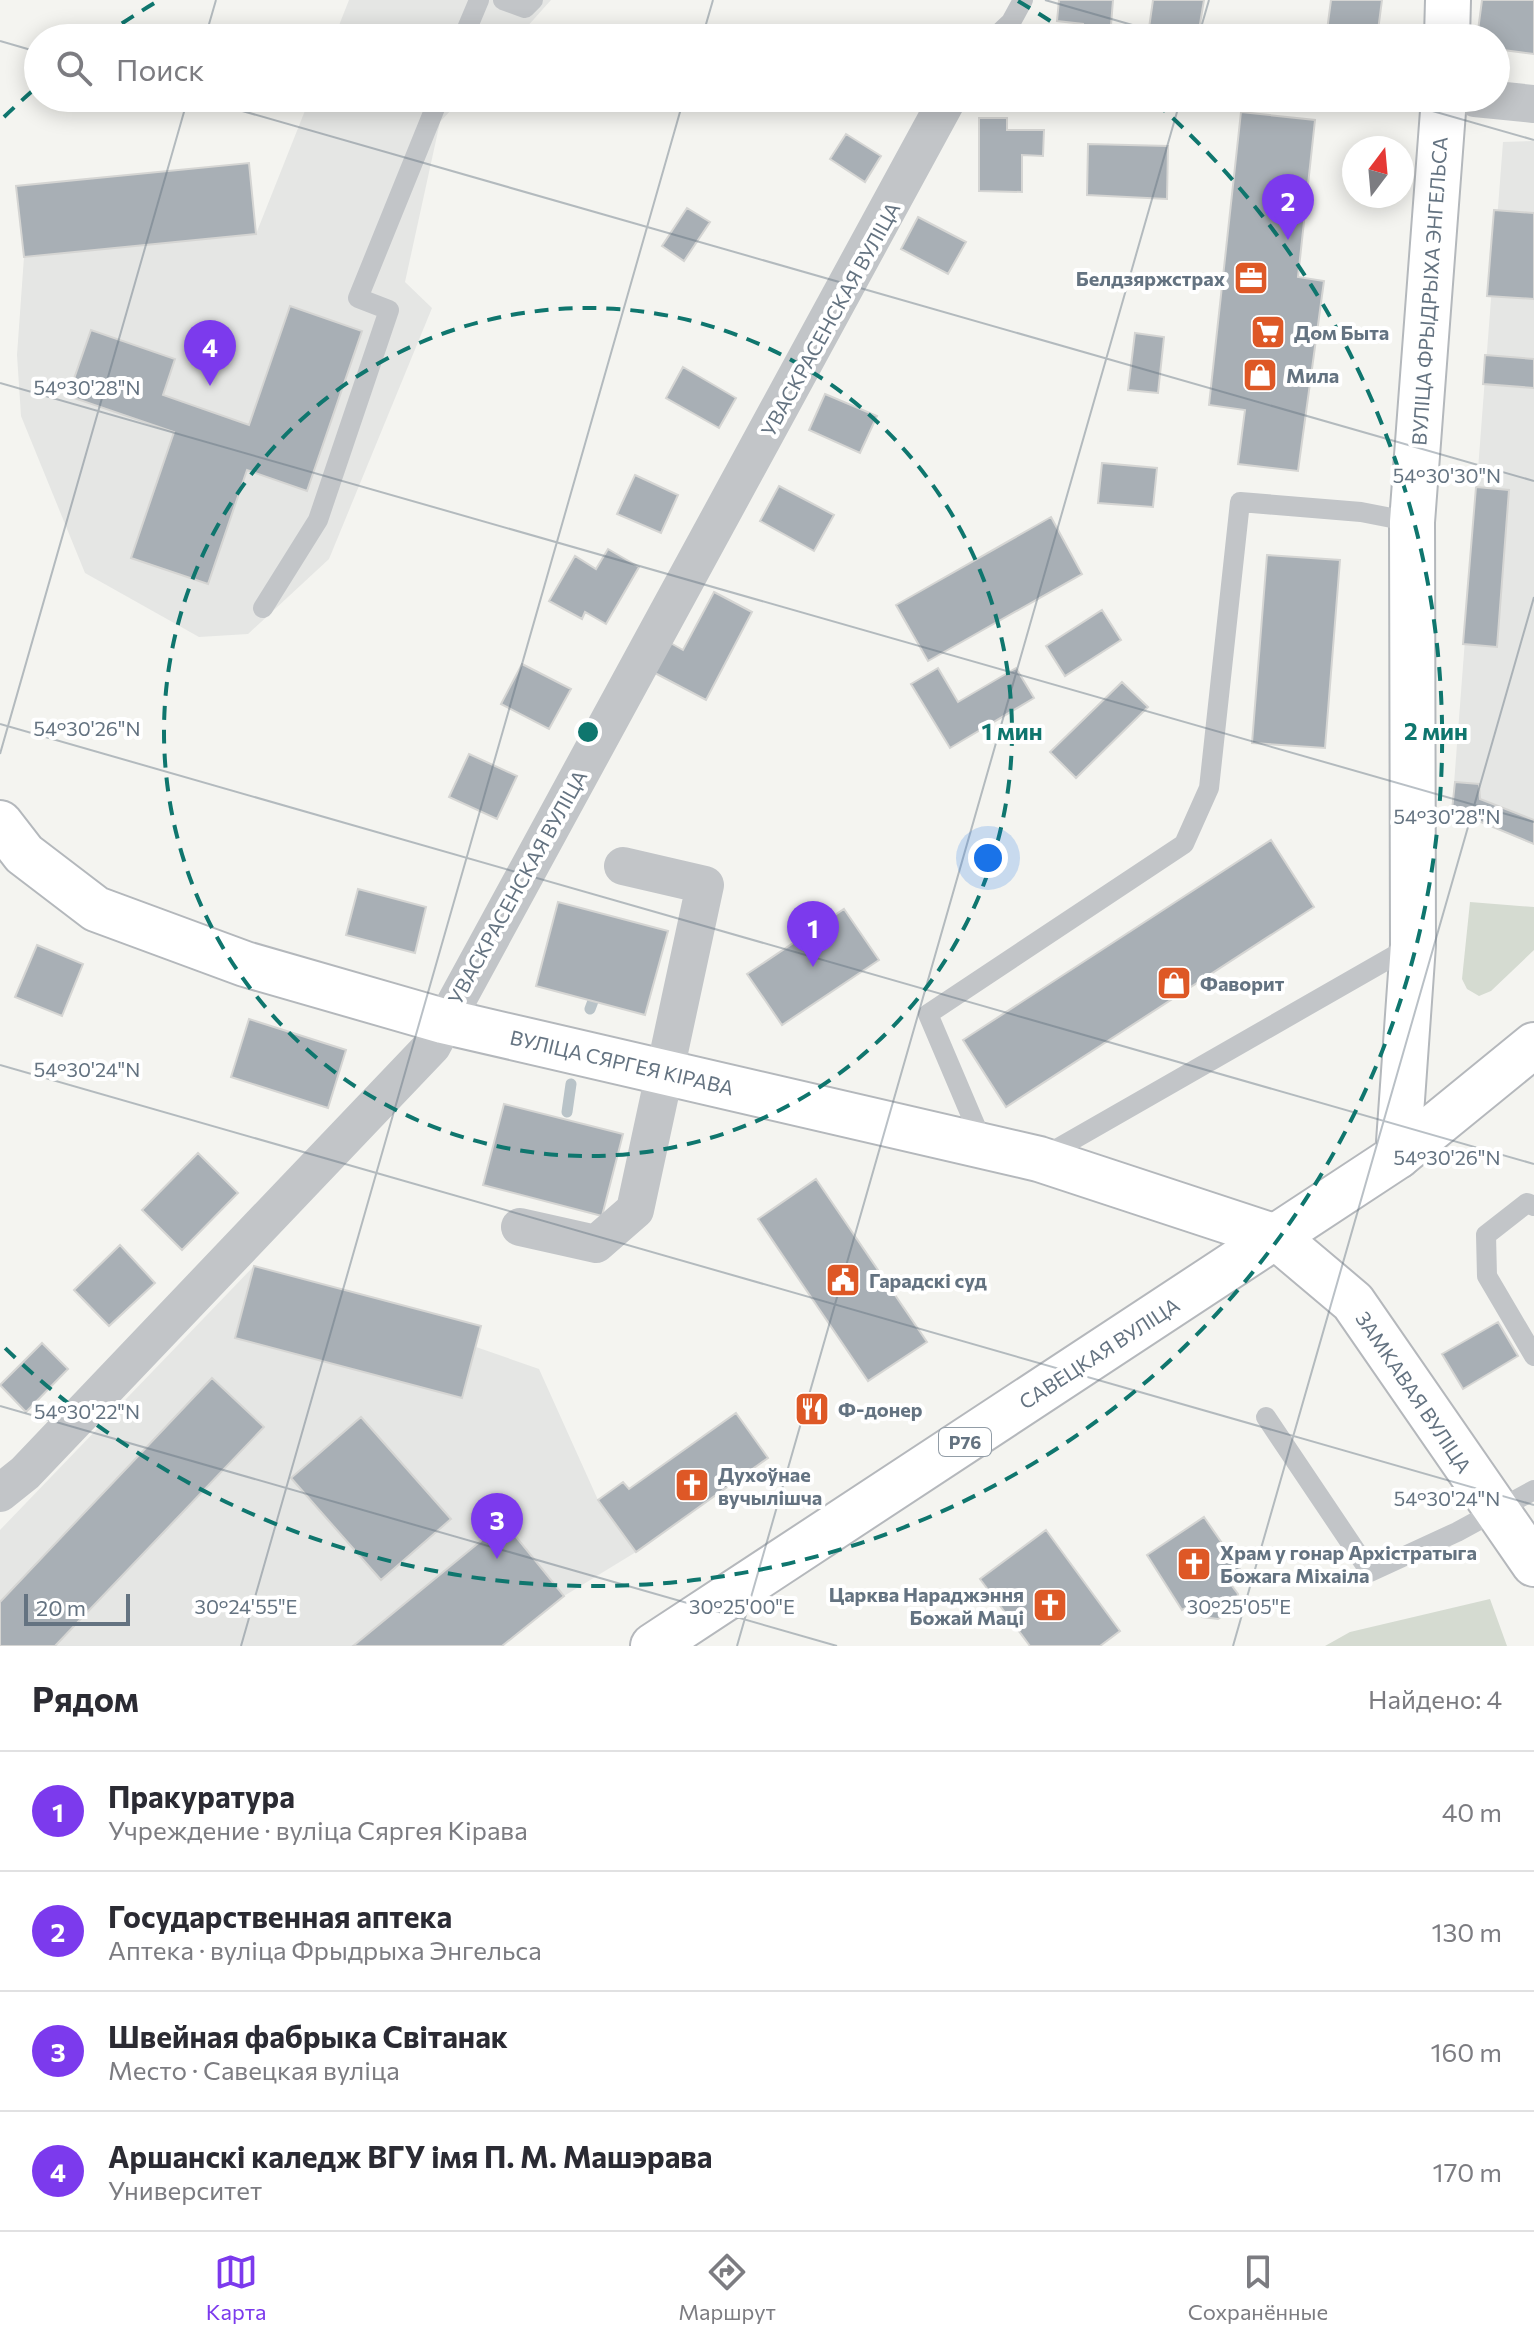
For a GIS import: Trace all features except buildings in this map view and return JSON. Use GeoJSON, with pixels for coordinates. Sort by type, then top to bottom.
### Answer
{"type":"FeatureCollection","features":[{"type":"Feature","properties":{"kind":"main road"},"geometry":{"type":"LineString","coordinates":[[1447,24],[1448,0]]}},
{"type":"Feature","properties":{"kind":"main road","name":"ВУЛІЦА ФРЫДРЫХА ЭНГЕЛЬСА"},"geometry":{"type":"LineString","coordinates":[[1398,1156],[1413,945],[1412,522],[1443,112]]}},
{"type":"Feature","properties":{"kind":"main road","name":"ВУЛІЦА СЯРГЕЯ КІРАВА"},"geometry":{"type":"LineString","coordinates":[[0,823],[24,854],[96,909],[245,964],[443,1021],[1039,1159],[1276,1237]]}},
{"type":"Feature","properties":{"kind":"main road","name":"САВЕЦКАЯ ВУЛІЦА"},"geometry":{"type":"LineString","coordinates":[[653,1646],[1398,1156],[1534,1045]]}},
{"type":"Feature","properties":{"kind":"main road","name":"ЗАМКАВАЯ ВУЛІЦА"},"geometry":{"type":"LineString","coordinates":[[1276,1237],[1353,1302],[1534,1564]]}},
{"type":"Feature","properties":{"kind":"street"},"geometry":{"type":"LineString","coordinates":[[1510,102],[1534,104]]}},
{"type":"Feature","properties":{"kind":"street","name":"УВАСКРАСЕНСКАЯ ВУЛІЦА"},"geometry":{"type":"LineString","coordinates":[[0,1493],[25,1473],[432,1046],[848,288],[941,112]]}},
{"type":"Feature","properties":{"kind":"street"},"geometry":{"type":"LineString","coordinates":[[520,1227],[596,1244],[635,1210],[705,885],[623,866]]}},
{"type":"Feature","properties":{"kind":"lane"},"geometry":{"type":"LineString","coordinates":[[469,24],[479,0]]}},
{"type":"Feature","properties":{"kind":"lane"},"geometry":{"type":"LineString","coordinates":[[503,0],[525,8],[533,0]]}},
{"type":"Feature","properties":{"kind":"lane"},"geometry":{"type":"LineString","coordinates":[[1009,24],[1023,0]]}},
{"type":"Feature","properties":{"kind":"lane"},"geometry":{"type":"LineString","coordinates":[[263,608],[318,520],[389,310],[358,298],[433,112]]}},
{"type":"Feature","properties":{"kind":"lane"},"geometry":{"type":"LineString","coordinates":[[984,1146],[928,1014],[1184,844],[1209,788],[1240,502],[1361,512],[1412,522]]}},
{"type":"Feature","properties":{"kind":"lane"},"geometry":{"type":"LineString","coordinates":[[1039,1159],[1413,945]]}},
{"type":"Feature","properties":{"kind":"lane"},"geometry":{"type":"LineString","coordinates":[[1534,1206],[1527,1203],[1486,1235],[1487,1276],[1534,1356]]}},
{"type":"Feature","properties":{"kind":"lane"},"geometry":{"type":"LineString","coordinates":[[1266,1417],[1370,1572],[1457,1532],[1534,1490]]}},
{"type":"Feature","properties":{"kind":"shaded area"},"geometry":{"type":"Polygon","coordinates":[[[349,0],[551,0],[530,24],[340,24],[349,0]]]}},
{"type":"Feature","properties":{"kind":"shaded area"},"geometry":{"type":"Polygon","coordinates":[[[304,112],[449,112],[440,122],[405,282],[432,308],[329,559],[248,634],[199,637],[85,573],[21,416],[17,355],[24,257],[256,234],[304,112]]]}},
{"type":"Feature","properties":{"kind":"shaded area"},"geometry":{"type":"Polygon","coordinates":[[[1534,141],[1534,845],[1452,810],[1503,142],[1534,141]]]}},
{"type":"Feature","properties":{"kind":"shaded area"},"geometry":{"type":"Polygon","coordinates":[[[1470,902],[1534,907],[1534,950],[1491,991],[1479,996],[1467,989],[1462,979],[1470,902]]]}},
{"type":"Feature","properties":{"kind":"shaded area"},"geometry":{"type":"Polygon","coordinates":[[[254,1266],[481,1326],[476,1347],[539,1369],[598,1500],[636,1552],[564,1596],[502,1646],[0,1646],[0,1530],[254,1266]]]}},
{"type":"Feature","properties":{"kind":"shaded area"},"geometry":{"type":"Polygon","coordinates":[[[1490,1599],[1507,1646],[1325,1646],[1350,1632],[1490,1599]]]}},
{"type":"Feature","properties":{"kind":"waterway"},"geometry":{"type":"LineString","coordinates":[[590,1009],[593,1001]]}},
{"type":"Feature","properties":{"kind":"waterway"},"geometry":{"type":"LineString","coordinates":[[567,1112],[571,1084]]}},
{"type":"Feature","properties":{"kind":"place","name":"Государственная аптека"},"geometry":{"type":"Point","coordinates":[1288,240]}},
{"type":"Feature","properties":{"kind":"place","name":"Белдзяржстрах"},"geometry":{"type":"Point","coordinates":[1251,278]}},
{"type":"Feature","properties":{"kind":"place","name":"Дом Быта"},"geometry":{"type":"Point","coordinates":[1268,332]}},
{"type":"Feature","properties":{"kind":"place","name":"Мила"},"geometry":{"type":"Point","coordinates":[1260,375]}},
{"type":"Feature","properties":{"kind":"place","name":"Аршанскі каледж ВГУ імя П. М. Машэрава"},"geometry":{"type":"Point","coordinates":[210,386]}},
{"type":"Feature","properties":{"kind":"place","name":"Пракуратура"},"geometry":{"type":"Point","coordinates":[813,967]}},
{"type":"Feature","properties":{"kind":"place","name":"Фаворит"},"geometry":{"type":"Point","coordinates":[1174,983]}},
{"type":"Feature","properties":{"kind":"place","name":"Гарадскі суд"},"geometry":{"type":"Point","coordinates":[843,1280]}},
{"type":"Feature","properties":{"kind":"place","name":"Ф-донер"},"geometry":{"type":"Point","coordinates":[812,1409]}},
{"type":"Feature","properties":{"kind":"place","name":"Духоўнае вучылішча"},"geometry":{"type":"Point","coordinates":[692,1485]}},
{"type":"Feature","properties":{"kind":"place","name":"Швейная фабрыка Світанак"},"geometry":{"type":"Point","coordinates":[497,1559]}},
{"type":"Feature","properties":{"kind":"place","name":"Храм у гонар Архістратыга Божага Міхаіла"},"geometry":{"type":"Point","coordinates":[1194,1564]}},
{"type":"Feature","properties":{"kind":"place","name":"Царква Нараджэння Божай Маці"},"geometry":{"type":"Point","coordinates":[1050,1605]}}]}
